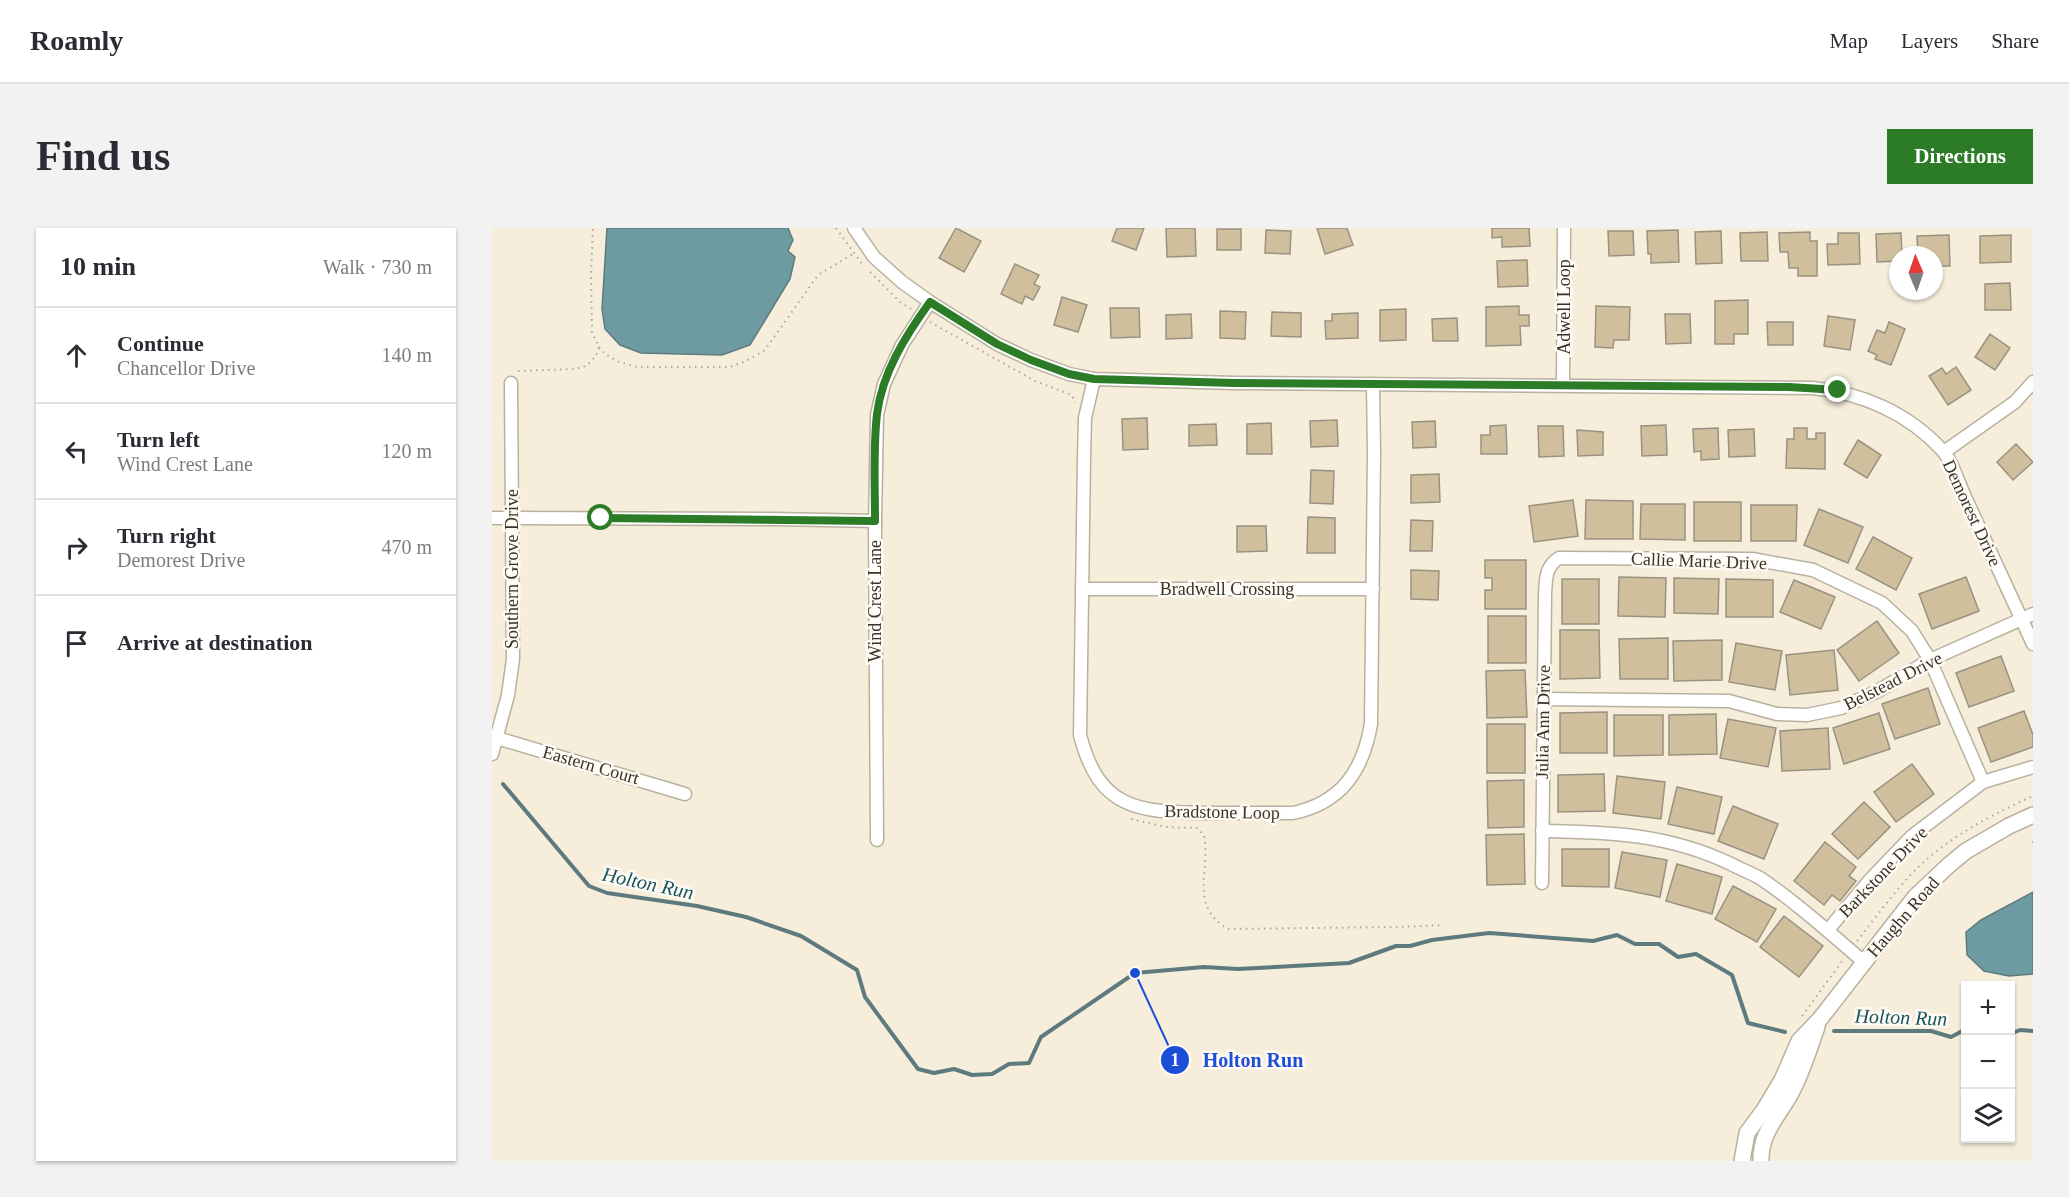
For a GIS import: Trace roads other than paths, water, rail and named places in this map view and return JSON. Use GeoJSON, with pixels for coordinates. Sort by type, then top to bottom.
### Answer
{"type":"FeatureCollection","features":[{"type":"Feature","properties":{"kind":"street","name":"Demorest Drive"},"geometry":{"type":"LineString","coordinates":[[854,228],[873,257],[930,302],[997,344],[1069,374],[1094,379],[1234,383],[1789,387],[1838,390],[1859,397],[1899,415],[1917,427],[1944,452],[2027,616],[2033,644]]}},
{"type":"Feature","properties":{"kind":"street","name":"Adwell Loop"},"geometry":{"type":"LineString","coordinates":[[1563,385],[1564,228]]}},
{"type":"Feature","properties":{"kind":"street","name":"Wind Crest Lane"},"geometry":{"type":"LineString","coordinates":[[877,840],[875,521],[877,415],[884,384],[902,345],[930,302]]}},
{"type":"Feature","properties":{"kind":"street","name":"Bradstone Loop"},"geometry":{"type":"LineString","coordinates":[[1094,379],[1085,429],[1080,735],[1086,755],[1102,783],[1121,800],[1160,812],[1293,813],[1307,810],[1339,792],[1352,778],[1368,744],[1371,724],[1373,384]]}},
{"type":"Feature","properties":{"kind":"street"},"geometry":{"type":"LineString","coordinates":[[1944,452],[2015,402],[2033,382]]}},
{"type":"Feature","properties":{"kind":"street","name":"Southern Grove Drive"},"geometry":{"type":"LineString","coordinates":[[492,754],[508,695],[513,659],[511,383]]}},
{"type":"Feature","properties":{"kind":"street"},"geometry":{"type":"LineString","coordinates":[[492,518],[875,521]]}},
{"type":"Feature","properties":{"kind":"street","name":"Callie Marie Drive"},"geometry":{"type":"LineString","coordinates":[[1552,563],[1559,558],[1752,559],[1813,570],[1882,603],[1912,632],[1930,660],[1983,782]]}},
{"type":"Feature","properties":{"kind":"street","name":"Julia Ann Drive"},"geometry":{"type":"LineString","coordinates":[[1542,883],[1543,699],[1547,570],[1552,563]]}},
{"type":"Feature","properties":{"kind":"street","name":"Bradwell Crossing"},"geometry":{"type":"LineString","coordinates":[[1082,589],[1373,589]]}},
{"type":"Feature","properties":{"kind":"street","name":"Belstead Drive"},"geometry":{"type":"LineString","coordinates":[[1543,699],[1729,701],[1777,714],[1807,716],[1841,708],[1878,691],[1930,660],[2027,616]]}},
{"type":"Feature","properties":{"kind":"street","name":"Eastern Court"},"geometry":{"type":"LineString","coordinates":[[497,738],[685,794]]}},
{"type":"Feature","properties":{"kind":"street","name":"Barkstone Drive"},"geometry":{"type":"LineString","coordinates":[[1828,930],[1869,881],[1912,836],[1983,782],[2033,767]]}},
{"type":"Feature","properties":{"kind":"street","name":"Haughn Road"},"geometry":{"type":"LineString","coordinates":[[1742,1161],[1747,1133],[1782,1080],[1799,1041],[1820,1019],[1915,897],[1949,865],[1989,836],[2033,815]]}},
{"type":"Feature","properties":{"kind":"street"},"geometry":{"type":"LineString","coordinates":[[1542,831],[1609,832],[1662,840],[1714,856],[1758,877],[1828,930],[1864,962]]}},
{"type":"Feature","properties":{"kind":"street","name":"Haughn Road"},"geometry":{"type":"LineString","coordinates":[[1761,1161],[1762,1142],[1768,1127],[1791,1093],[1820,1019]]}},
{"type":"Feature","properties":{"kind":"water"},"geometry":{"type":"Polygon","coordinates":[[[607,228],[788,228],[793,240],[788,251],[795,257],[790,279],[750,345],[722,355],[641,353],[620,345],[605,329],[602,309],[607,228]]]}},
{"type":"Feature","properties":{"kind":"water"},"geometry":{"type":"Polygon","coordinates":[[[2033,892],[2033,974],[2009,976],[1984,971],[1967,955],[1966,932],[1981,920],[2033,892]]]}},
{"type":"Feature","properties":{"kind":"waterway","name":"Holton Run"},"geometry":{"type":"LineString","coordinates":[[503,784],[589,886],[607,893],[697,906],[746,917],[801,936],[857,970],[865,997],[918,1069],[934,1073],[954,1069],[972,1075],[992,1074],[1009,1064],[1029,1063],[1041,1037],[1135,973],[1204,967],[1238,969],[1349,963],[1396,946],[1410,946],[1432,940],[1489,933],[1593,941],[1617,935],[1635,944],[1659,944],[1678,957],[1696,954],[1732,975],[1748,1023],[1785,1032]]}},
{"type":"Feature","properties":{"kind":"waterway","name":"Holton Run"},"geometry":{"type":"LineString","coordinates":[[1834,1031],[1931,1031],[1951,1037],[1961,1032]]}},
{"type":"Feature","properties":{"kind":"waterway","name":"Holton Run"},"geometry":{"type":"LineString","coordinates":[[2015,1032],[2033,1031]]}},
{"type":"Feature","properties":{"kind":"place","name":"Holton Run"},"geometry":{"type":"Point","coordinates":[1135,973]}}]}
